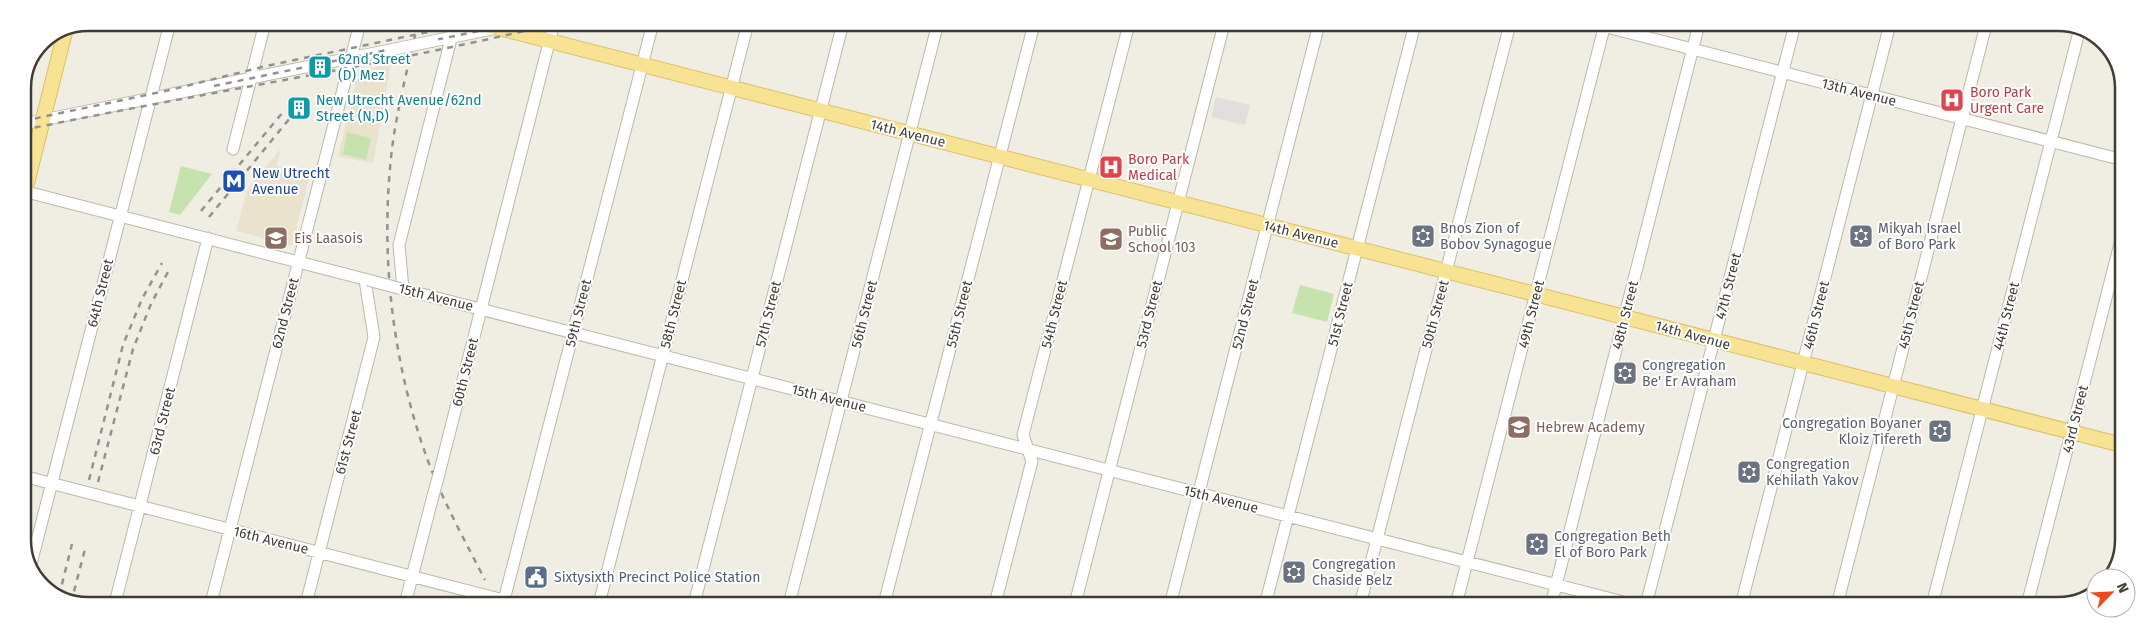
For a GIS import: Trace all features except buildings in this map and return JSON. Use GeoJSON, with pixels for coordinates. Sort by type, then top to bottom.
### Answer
{"type":"FeatureCollection","features":[{"type":"Feature","properties":{"kind":"main road","name":"14th Avenue"},"geometry":{"type":"LineString","coordinates":[[510,31],[2115,443]]}},
{"type":"Feature","properties":{"kind":"main road"},"geometry":{"type":"LineString","coordinates":[[31,164],[64,37]]}},
{"type":"Feature","properties":{"kind":"street","name":"64th Street"},"geometry":{"type":"LineString","coordinates":[[33,556],[168,31]]}},
{"type":"Feature","properties":{"kind":"street"},"geometry":{"type":"LineString","coordinates":[[233,149],[263,31]]}},
{"type":"Feature","properties":{"kind":"street","name":"62nd Street"},"geometry":{"type":"LineString","coordinates":[[213,597],[358,31]]}},
{"type":"Feature","properties":{"kind":"street"},"geometry":{"type":"LineString","coordinates":[[402,289],[399,245],[453,31]]}},
{"type":"Feature","properties":{"kind":"street"},"geometry":{"type":"LineString","coordinates":[[31,122],[150,100],[484,31]]}},
{"type":"Feature","properties":{"kind":"street","name":"60th Street"},"geometry":{"type":"LineString","coordinates":[[407,597],[552,31]]}},
{"type":"Feature","properties":{"kind":"street","name":"59th Street"},"geometry":{"type":"LineString","coordinates":[[505,597],[650,31]]}},
{"type":"Feature","properties":{"kind":"street","name":"58th Street"},"geometry":{"type":"LineString","coordinates":[[601,597],[746,31]]}},
{"type":"Feature","properties":{"kind":"street","name":"57th Street"},"geometry":{"type":"LineString","coordinates":[[696,597],[841,31]]}},
{"type":"Feature","properties":{"kind":"street","name":"56th Street"},"geometry":{"type":"LineString","coordinates":[[791,597],[936,31]]}},
{"type":"Feature","properties":{"kind":"street","name":"55th Street"},"geometry":{"type":"LineString","coordinates":[[886,597],[1032,31]]}},
{"type":"Feature","properties":{"kind":"street","name":"54th Street"},"geometry":{"type":"LineString","coordinates":[[997,597],[1032,461],[1023,435],[1127,31]]}},
{"type":"Feature","properties":{"kind":"street","name":"53rd Street"},"geometry":{"type":"LineString","coordinates":[[1077,597],[1222,31]]}},
{"type":"Feature","properties":{"kind":"street","name":"52nd Street"},"geometry":{"type":"LineString","coordinates":[[1172,597],[1317,31]]}},
{"type":"Feature","properties":{"kind":"street","name":"51st Street"},"geometry":{"type":"LineString","coordinates":[[1267,597],[1413,31]]}},
{"type":"Feature","properties":{"kind":"street","name":"50th Street"},"geometry":{"type":"LineString","coordinates":[[1362,597],[1508,31]]}},
{"type":"Feature","properties":{"kind":"street","name":"49th Street"},"geometry":{"type":"LineString","coordinates":[[1458,597],[1536,294],[1601,31]]}},
{"type":"Feature","properties":{"kind":"street","name":"13th Avenue"},"geometry":{"type":"LineString","coordinates":[[1624,31],[2115,158]]}},
{"type":"Feature","properties":{"kind":"street","name":"48th Street"},"geometry":{"type":"LineString","coordinates":[[1553,597],[1697,31]]}},
{"type":"Feature","properties":{"kind":"street","name":"47th Street"},"geometry":{"type":"LineString","coordinates":[[1648,597],[1793,31]]}},
{"type":"Feature","properties":{"kind":"street","name":"46th Street"},"geometry":{"type":"LineString","coordinates":[[1743,597],[1888,31]]}},
{"type":"Feature","properties":{"kind":"street","name":"45th Street"},"geometry":{"type":"LineString","coordinates":[[1839,597],[1984,31]]}},
{"type":"Feature","properties":{"kind":"street","name":"44th Street"},"geometry":{"type":"LineString","coordinates":[[1934,597],[2078,35]]}},
{"type":"Feature","properties":{"kind":"street","name":"15th Avenue"},"geometry":{"type":"LineString","coordinates":[[31,196],[208,238],[1603,597]]}},
{"type":"Feature","properties":{"kind":"street","name":"63rd Street"},"geometry":{"type":"LineString","coordinates":[[117,597],[208,238]]}},
{"type":"Feature","properties":{"kind":"street","name":"43rd Street"},"geometry":{"type":"LineString","coordinates":[[2029,597],[2115,263]]}},
{"type":"Feature","properties":{"kind":"street","name":"61st Street"},"geometry":{"type":"LineString","coordinates":[[308,597],[374,337],[367,280]]}},
{"type":"Feature","properties":{"kind":"street","name":"16th Avenue"},"geometry":{"type":"LineString","coordinates":[[31,478],[412,576],[486,597]]}},
{"type":"Feature","properties":{"kind":"shaded area"},"geometry":{"type":"Polygon","coordinates":[[[391,64],[373,164],[338,156],[358,74],[362,70],[391,64]]]}},
{"type":"Feature","properties":{"kind":"shaded area"},"geometry":{"type":"Polygon","coordinates":[[[1216,97],[1250,105],[1245,125],[1211,117],[1216,97]]]}},
{"type":"Feature","properties":{"kind":"shaded area"},"geometry":{"type":"Polygon","coordinates":[[[281,148],[277,166],[310,175],[292,246],[236,231],[247,190],[281,148]]]}},
{"type":"Feature","properties":{"kind":"green space"},"geometry":{"type":"Polygon","coordinates":[[[347,132],[371,138],[366,160],[343,154],[347,132]]]}},
{"type":"Feature","properties":{"kind":"green space"},"geometry":{"type":"Polygon","coordinates":[[[181,166],[212,174],[180,215],[169,212],[181,166]]]}},
{"type":"Feature","properties":{"kind":"green space"},"geometry":{"type":"Polygon","coordinates":[[[1300,285],[1334,294],[1327,322],[1292,313],[1300,285]]]}},
{"type":"Feature","properties":{"kind":"railway"},"geometry":{"type":"LineString","coordinates":[[416,31],[395,126],[389,181],[387,222],[391,303],[397,343],[415,423],[434,477],[485,580]]}},
{"type":"Feature","properties":{"kind":"railway"},"geometry":{"type":"LineString","coordinates":[[31,119],[170,90],[266,66],[433,31]]}},
{"type":"Feature","properties":{"kind":"railway"},"geometry":{"type":"LineString","coordinates":[[214,86],[479,31]]}},
{"type":"Feature","properties":{"kind":"railway"},"geometry":{"type":"LineString","coordinates":[[31,128],[425,53],[522,31]]}},
{"type":"Feature","properties":{"kind":"railway"},"geometry":{"type":"LineString","coordinates":[[201,211],[283,112]]}},
{"type":"Feature","properties":{"kind":"railway"},"geometry":{"type":"LineString","coordinates":[[209,217],[290,118]]}},
{"type":"Feature","properties":{"kind":"railway"},"geometry":{"type":"LineString","coordinates":[[89,480],[123,345],[142,299],[162,263]]}},
{"type":"Feature","properties":{"kind":"railway"},"geometry":{"type":"LineString","coordinates":[[98,482],[133,349],[151,304],[170,268]]}},
{"type":"Feature","properties":{"kind":"railway"},"geometry":{"type":"LineString","coordinates":[[61,590],[72,544]]}},
{"type":"Feature","properties":{"kind":"railway"},"geometry":{"type":"LineString","coordinates":[[73,595],[85,549]]}},
{"type":"Feature","properties":{"kind":"place","name":"62nd Street (D) Mez"},"geometry":{"type":"Point","coordinates":[320,67]}},
{"type":"Feature","properties":{"kind":"place","name":"Boro Park Urgent Care"},"geometry":{"type":"Point","coordinates":[1952,100]}},
{"type":"Feature","properties":{"kind":"place","name":"New Utrecht Avenue/62nd Street (N,D)"},"geometry":{"type":"Point","coordinates":[299,108]}},
{"type":"Feature","properties":{"kind":"place","name":"Boro Park Medical"},"geometry":{"type":"Point","coordinates":[1111,167]}},
{"type":"Feature","properties":{"kind":"place","name":"New Utrecht Avenue"},"geometry":{"type":"Point","coordinates":[234,181]}},
{"type":"Feature","properties":{"kind":"place","name":"Bnos Zion of Bobov Synagogue"},"geometry":{"type":"Point","coordinates":[1423,236]}},
{"type":"Feature","properties":{"kind":"place","name":"Mikyah Israel of Boro Park"},"geometry":{"type":"Point","coordinates":[1861,236]}},
{"type":"Feature","properties":{"kind":"place","name":"Eis Laasois"},"geometry":{"type":"Point","coordinates":[276,238]}},
{"type":"Feature","properties":{"kind":"place","name":"Public School 103"},"geometry":{"type":"Point","coordinates":[1111,239]}},
{"type":"Feature","properties":{"kind":"place","name":"Congregation Be' Er Avraham"},"geometry":{"type":"Point","coordinates":[1625,373]}},
{"type":"Feature","properties":{"kind":"place","name":"Hebrew Academy"},"geometry":{"type":"Point","coordinates":[1519,427]}},
{"type":"Feature","properties":{"kind":"place","name":"Congregation Boyaner Kloiz Tifereth"},"geometry":{"type":"Point","coordinates":[1940,431]}},
{"type":"Feature","properties":{"kind":"place","name":"Congregation Kehilath Yakov"},"geometry":{"type":"Point","coordinates":[1749,472]}},
{"type":"Feature","properties":{"kind":"place","name":"Congregation Beth El of Boro Park"},"geometry":{"type":"Point","coordinates":[1537,544]}},
{"type":"Feature","properties":{"kind":"place","name":"Congregation Chaside Belz"},"geometry":{"type":"Point","coordinates":[1294,572]}},
{"type":"Feature","properties":{"kind":"place","name":"Sixtysixth Precinct Police Station"},"geometry":{"type":"Point","coordinates":[536,577]}}]}
